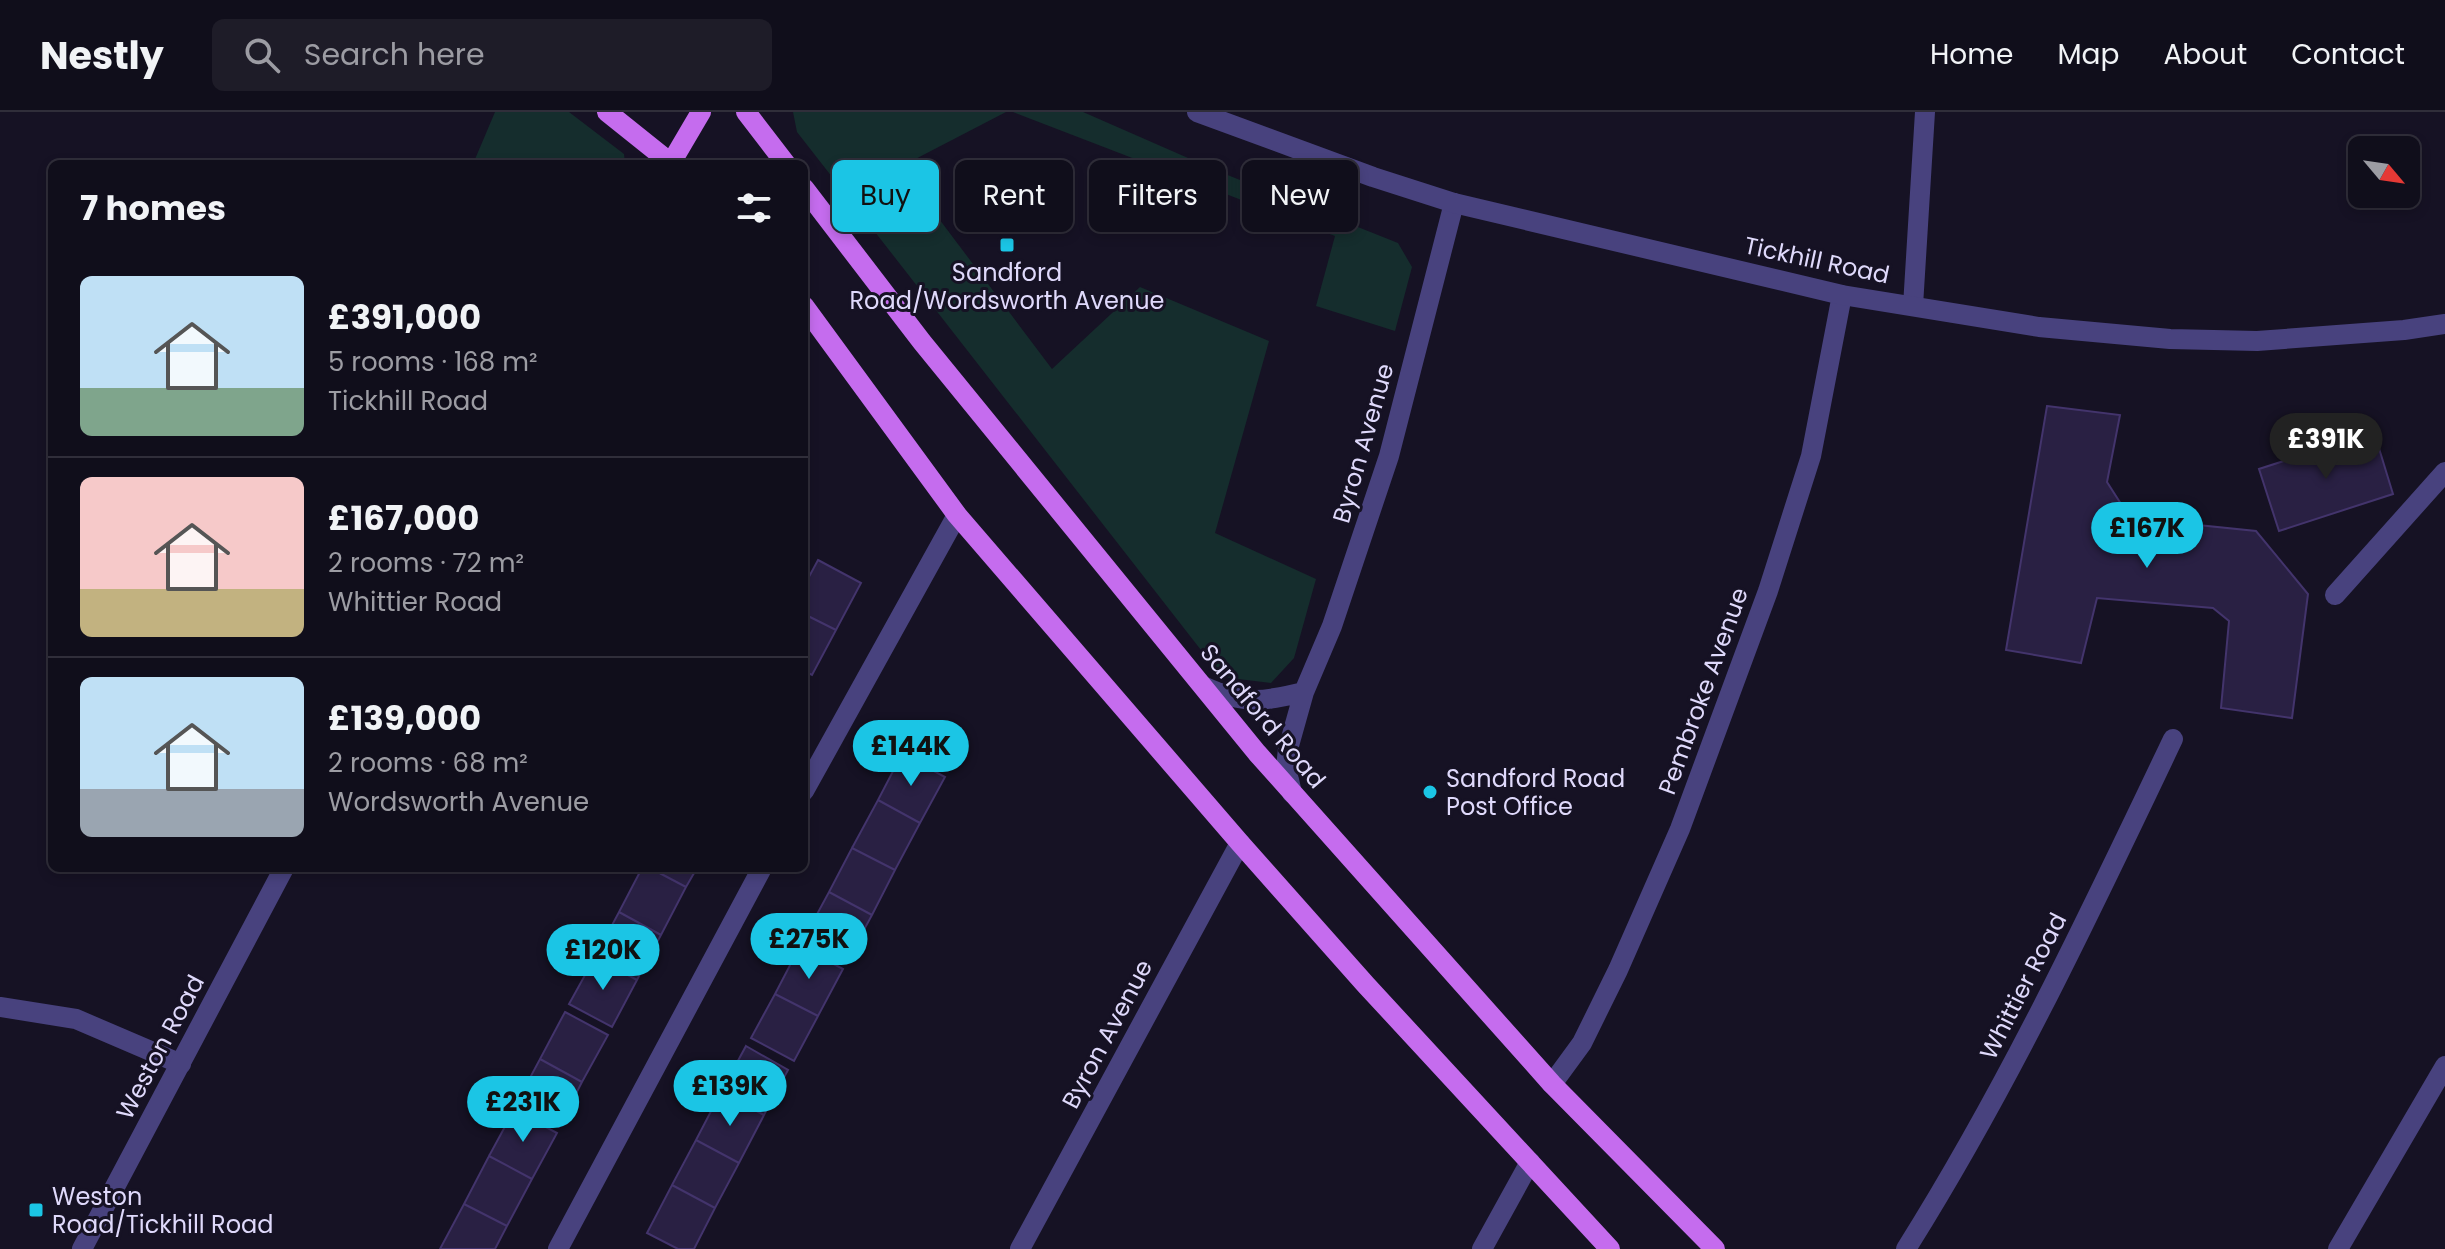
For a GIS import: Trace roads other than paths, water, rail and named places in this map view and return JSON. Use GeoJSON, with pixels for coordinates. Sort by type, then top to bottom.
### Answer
{"type":"FeatureCollection","features":[{"type":"Feature","properties":{"kind":"main road"},"geometry":{"type":"LineString","coordinates":[[607,112],[666,160]]}},
{"type":"Feature","properties":{"kind":"main road"},"geometry":{"type":"LineString","coordinates":[[673,160],[701,112]]}},
{"type":"Feature","properties":{"kind":"main road"},"geometry":{"type":"LineString","coordinates":[[746,112],[783,160]]}},
{"type":"Feature","properties":{"kind":"main road","name":"Sandford Road"},"geometry":{"type":"LineString","coordinates":[[808,193],[922,342],[1292,793],[1552,1084],[1715,1249]]}},
{"type":"Feature","properties":{"kind":"main road"},"geometry":{"type":"LineString","coordinates":[[808,311],[957,515],[1240,843],[1610,1249]]}},
{"type":"Feature","properties":{"kind":"street","name":"Tickhill Road"},"geometry":{"type":"LineString","coordinates":[[1197,112],[1373,177],[1454,203],[1842,295],[2039,327],[2170,339],[2257,341],[2445,324]]}},
{"type":"Feature","properties":{"kind":"street"},"geometry":{"type":"LineString","coordinates":[[1913,306],[1925,112]]}},
{"type":"Feature","properties":{"kind":"street","name":"Byron Avenue"},"geometry":{"type":"LineString","coordinates":[[1292,793],[1286,767],[1288,749],[1304,692],[1332,626],[1389,456],[1454,203]]}},
{"type":"Feature","properties":{"kind":"street","name":"Pembroke Avenue"},"geometry":{"type":"LineString","coordinates":[[1552,1084],[1582,1043],[1680,829],[1762,606],[1811,456],[1842,295]]}},
{"type":"Feature","properties":{"kind":"street"},"geometry":{"type":"LineString","coordinates":[[2335,595],[2445,472]]}},
{"type":"Feature","properties":{"kind":"street"},"geometry":{"type":"LineString","coordinates":[[808,784],[957,515]]}},
{"type":"Feature","properties":{"kind":"street"},"geometry":{"type":"LineString","coordinates":[[1203,686],[1230,698],[1261,702],[1304,692]]}},
{"type":"Feature","properties":{"kind":"street","name":"Whittier Road"},"geometry":{"type":"LineString","coordinates":[[1906,1249],[2039,1016],[2173,739]]}},
{"type":"Feature","properties":{"kind":"street","name":"Byron Avenue"},"geometry":{"type":"LineString","coordinates":[[1020,1249],[1240,843]]}},
{"type":"Feature","properties":{"kind":"street","name":"Weston Road"},"geometry":{"type":"LineString","coordinates":[[82,1249],[282,872]]}},
{"type":"Feature","properties":{"kind":"street"},"geometry":{"type":"LineString","coordinates":[[558,1249],[760,872]]}},
{"type":"Feature","properties":{"kind":"street"},"geometry":{"type":"LineString","coordinates":[[0,1007],[76,1019],[181,1064]]}},
{"type":"Feature","properties":{"kind":"street"},"geometry":{"type":"LineString","coordinates":[[2338,1249],[2445,1066]]}},
{"type":"Feature","properties":{"kind":"street"},"geometry":{"type":"LineString","coordinates":[[1482,1249],[1530,1162]]}},
{"type":"Feature","properties":{"kind":"place","name":"Sandford Road/Wordsworth Avenue"},"geometry":{"type":"Point","coordinates":[1007,245]}},
{"type":"Feature","properties":{"kind":"place","name":"Sandford Road Post Office"},"geometry":{"type":"Point","coordinates":[1430,792]}},
{"type":"Feature","properties":{"kind":"place","name":"Weston Road/Tickhill Road"},"geometry":{"type":"Point","coordinates":[36,1210]}}]}
